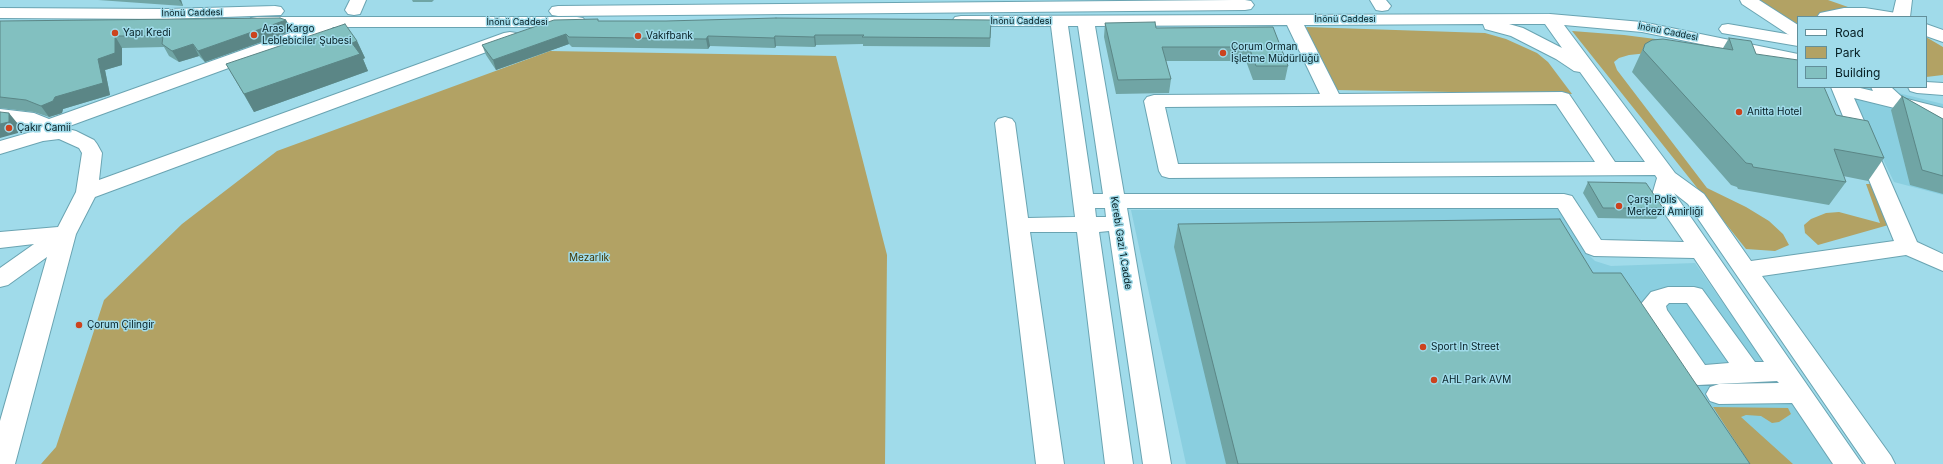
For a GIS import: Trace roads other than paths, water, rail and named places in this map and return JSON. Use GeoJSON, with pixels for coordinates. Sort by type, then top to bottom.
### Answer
{"type":"FeatureCollection","features":[{"type":"Feature","properties":{"kind":"street"},"geometry":{"type":"LineString","coordinates":[[6,0],[25,13]]}},
{"type":"Feature","properties":{"kind":"street"},"geometry":{"type":"LineString","coordinates":[[1748,0],[1797,31]]}},
{"type":"Feature","properties":{"kind":"street"},"geometry":{"type":"LineString","coordinates":[[1846,0],[1886,16]]}},
{"type":"Feature","properties":{"kind":"street"},"geometry":{"type":"LineString","coordinates":[[1901,16],[1904,0]]}},
{"type":"Feature","properties":{"kind":"street"},"geometry":{"type":"LineString","coordinates":[[87,192],[550,22],[624,3]]}},
{"type":"Feature","properties":{"kind":"street","name":"İnönü Caddesi"},"geometry":{"type":"LineString","coordinates":[[624,3],[1380,3],[1563,7],[1640,14],[1797,40]]}},
{"type":"Feature","properties":{"kind":"street"},"geometry":{"type":"LineString","coordinates":[[0,148],[41,135],[351,10]]}},
{"type":"Feature","properties":{"kind":"street","name":"İnönü Caddesi"},"geometry":{"type":"LineString","coordinates":[[0,13],[167,14],[351,10],[589,11]]}},
{"type":"Feature","properties":{"kind":"street","name":"İnönü Caddesi"},"geometry":{"type":"LineString","coordinates":[[0,27],[351,10],[550,22],[1086,22],[1469,18],[1550,19],[1642,27],[1797,60]]}},
{"type":"Feature","properties":{"kind":"street"},"geometry":{"type":"LineString","coordinates":[[1830,16],[1844,13],[1865,13],[1883,16]]}},
{"type":"Feature","properties":{"kind":"street"},"geometry":{"type":"LineString","coordinates":[[1469,18],[1517,32],[1562,55],[1592,74]]}},
{"type":"Feature","properties":{"kind":"street"},"geometry":{"type":"LineString","coordinates":[[1550,19],[1664,173],[1696,199],[1882,464]]}},
{"type":"Feature","properties":{"kind":"street"},"geometry":{"type":"LineString","coordinates":[[1293,20],[1332,100]]}},
{"type":"Feature","properties":{"kind":"street"},"geometry":{"type":"LineString","coordinates":[[1059,22],[1119,464]]}},
{"type":"Feature","properties":{"kind":"street","name":"Kerebi Gazi 1.Cadde"},"geometry":{"type":"LineString","coordinates":[[1086,22],[1157,464]]}},
{"type":"Feature","properties":{"kind":"street"},"geometry":{"type":"LineString","coordinates":[[1927,87],[1943,88]]}},
{"type":"Feature","properties":{"kind":"street"},"geometry":{"type":"LineString","coordinates":[[1840,88],[1943,114]]}},
{"type":"Feature","properties":{"kind":"street"},"geometry":{"type":"LineString","coordinates":[[1840,88],[1908,247]]}},
{"type":"Feature","properties":{"kind":"street"},"geometry":{"type":"LineString","coordinates":[[1881,88],[1896,102]]}},
{"type":"Feature","properties":{"kind":"street"},"geometry":{"type":"LineString","coordinates":[[1922,88],[1943,93]]}},
{"type":"Feature","properties":{"kind":"street"},"geometry":{"type":"LineString","coordinates":[[1610,169],[1562,98],[1154,101],[1170,171],[1610,169],[1664,173]]}},
{"type":"Feature","properties":{"kind":"street"},"geometry":{"type":"LineString","coordinates":[[0,115],[34,119],[88,144],[92,153],[87,192],[65,234],[3,451]]}},
{"type":"Feature","properties":{"kind":"street"},"geometry":{"type":"LineString","coordinates":[[1005,123],[1050,464]]}},
{"type":"Feature","properties":{"kind":"street"},"geometry":{"type":"LineString","coordinates":[[1664,173],[1663,195],[1848,464]]}},
{"type":"Feature","properties":{"kind":"street"},"geometry":{"type":"LineString","coordinates":[[1083,201],[1564,202],[1594,248],[1700,250]]}},
{"type":"Feature","properties":{"kind":"street"},"geometry":{"type":"LineString","coordinates":[[1019,226],[1118,224]]}},
{"type":"Feature","properties":{"kind":"street"},"geometry":{"type":"LineString","coordinates":[[0,240],[65,234]]}},
{"type":"Feature","properties":{"kind":"street"},"geometry":{"type":"LineString","coordinates":[[0,279],[65,234]]}},
{"type":"Feature","properties":{"kind":"street"},"geometry":{"type":"LineString","coordinates":[[1745,270],[1908,247],[1943,263]]}},
{"type":"Feature","properties":{"kind":"street"},"geometry":{"type":"LineString","coordinates":[[1748,372],[1783,371]]}},
{"type":"Feature","properties":{"kind":"street"},"geometry":{"type":"LineString","coordinates":[[1720,394],[1799,393]]}},
{"type":"Feature","properties":{"kind":"place","name":"Yapı Kredi"},"geometry":{"type":"Point","coordinates":[115,33]}},
{"type":"Feature","properties":{"kind":"place","name":"Aras Kargo Leblebiciler Şubesi"},"geometry":{"type":"Point","coordinates":[254,35]}},
{"type":"Feature","properties":{"kind":"place","name":"Vakıfbank"},"geometry":{"type":"Point","coordinates":[638,36]}},
{"type":"Feature","properties":{"kind":"place","name":"Çorum Orman İşletme Müdürlüğü"},"geometry":{"type":"Point","coordinates":[1223,53]}},
{"type":"Feature","properties":{"kind":"place","name":"Anitta Hotel"},"geometry":{"type":"Point","coordinates":[1739,112]}},
{"type":"Feature","properties":{"kind":"place","name":"Çakır Camii"},"geometry":{"type":"Point","coordinates":[9,128]}},
{"type":"Feature","properties":{"kind":"place","name":"Çarşı Polis Merkezi Amirliği"},"geometry":{"type":"Point","coordinates":[1619,206]}},
{"type":"Feature","properties":{"kind":"place","name":"Çorum Çilingir"},"geometry":{"type":"Point","coordinates":[79,325]}},
{"type":"Feature","properties":{"kind":"place","name":"Sport In Street"},"geometry":{"type":"Point","coordinates":[1423,347]}},
{"type":"Feature","properties":{"kind":"place","name":"AHL Park AVM"},"geometry":{"type":"Point","coordinates":[1434,380]}},
{"type":"Feature","properties":{"kind":"park label","name":"Mezarlık"},"geometry":{"type":"Point","coordinates":[589,258]}}]}
